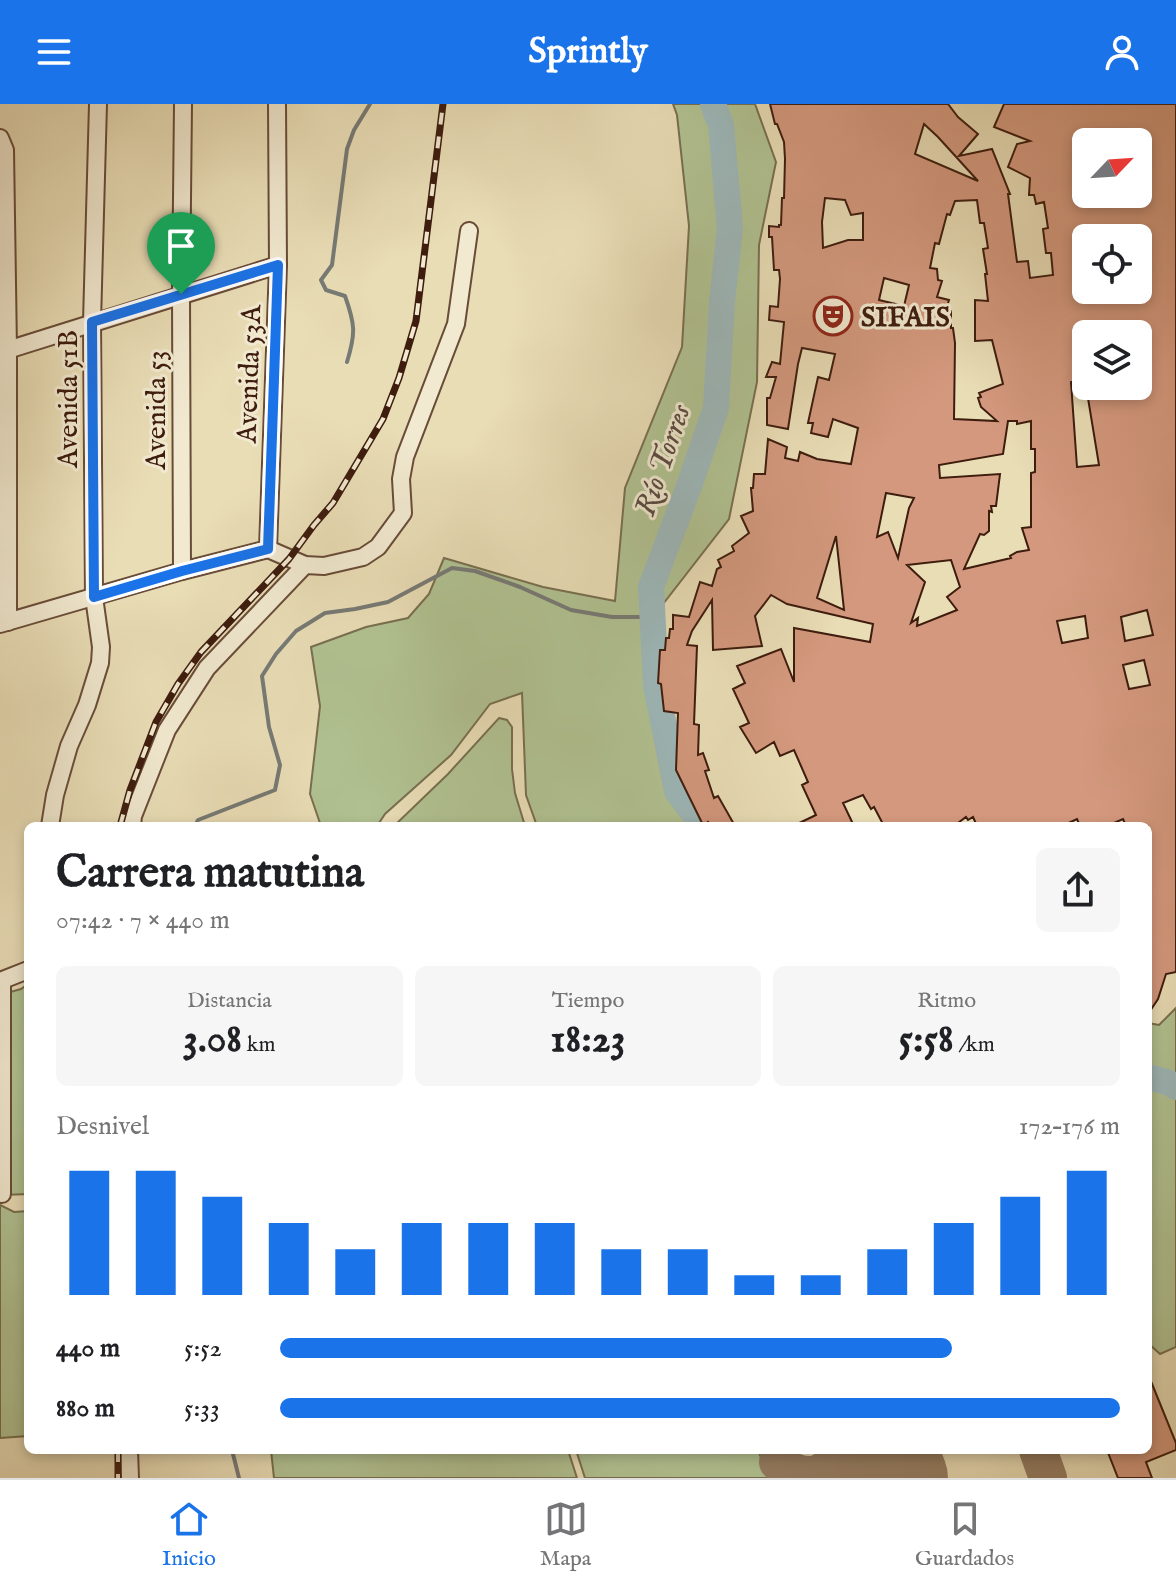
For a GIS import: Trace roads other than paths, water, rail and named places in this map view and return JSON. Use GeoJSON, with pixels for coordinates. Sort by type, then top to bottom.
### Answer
{"type":"FeatureCollection","features":[{"type":"Feature","properties":{"kind":"street","name":"Avenida 51B"},"geometry":{"type":"LineString","coordinates":[[51,822],[69,746],[87,705],[100,663],[101,647],[94,597],[92,322],[98,104]]}},
{"type":"Feature","properties":{"kind":"street","name":"Avenida 53"},"geometry":{"type":"LineString","coordinates":[[182,571],[183,104]]}},
{"type":"Feature","properties":{"kind":"street","name":"Avenida 53A"},"geometry":{"type":"LineString","coordinates":[[268,549],[278,265],[277,104]]}},
{"type":"Feature","properties":{"kind":"street"},"geometry":{"type":"LineString","coordinates":[[0,138],[5,150],[4,623],[268,549],[305,565],[324,566],[363,557],[378,547],[403,513],[401,479],[405,457],[456,324],[469,231]]}},
{"type":"Feature","properties":{"kind":"street"},"geometry":{"type":"LineString","coordinates":[[4,351],[278,265]]}},
{"type":"Feature","properties":{"kind":"street"},"geometry":{"type":"LineString","coordinates":[[132,822],[167,730],[207,668],[305,565]]}},
{"type":"Feature","properties":{"kind":"street"},"geometry":{"type":"LineString","coordinates":[[2,1194],[1,981],[24,972]]}},
{"type":"Feature","properties":{"kind":"street"},"geometry":{"type":"LineString","coordinates":[[129,1454],[130,1478]]}},
{"type":"Feature","properties":{"kind":"waterway"},"geometry":{"type":"LineString","coordinates":[[347,362],[353,336],[345,296],[326,290],[321,280],[332,265],[347,149],[354,130],[370,104]]}},
{"type":"Feature","properties":{"kind":"waterway","name":"Río Torres"},"geometry":{"type":"LineString","coordinates":[[700,822],[677,791],[656,685],[651,587],[716,408],[730,228],[721,125],[713,104]]}},
{"type":"Feature","properties":{"kind":"waterway"},"geometry":{"type":"LineString","coordinates":[[197,822],[275,790],[280,765],[269,727],[262,676],[296,631],[325,613],[388,602],[452,568],[475,571],[571,610],[612,617],[653,617]]}},
{"type":"Feature","properties":{"kind":"waterway","name":"Río Torres"},"geometry":{"type":"LineString","coordinates":[[1152,1078],[1176,1087]]}},
{"type":"Feature","properties":{"kind":"waterway"},"geometry":{"type":"LineString","coordinates":[[233,1454],[239,1478]]}},
{"type":"Feature","properties":{"kind":"railway"},"geometry":{"type":"LineString","coordinates":[[121,822],[156,722],[178,684],[201,652],[289,559],[333,503],[383,419],[416,321],[443,104]]}},
{"type":"Feature","properties":{"kind":"railway"},"geometry":{"type":"LineString","coordinates":[[118,1454],[118,1478]]}},
{"type":"Feature","properties":{"kind":"place","name":"SIFAIS"},"geometry":{"type":"Point","coordinates":[833,316]}}]}
